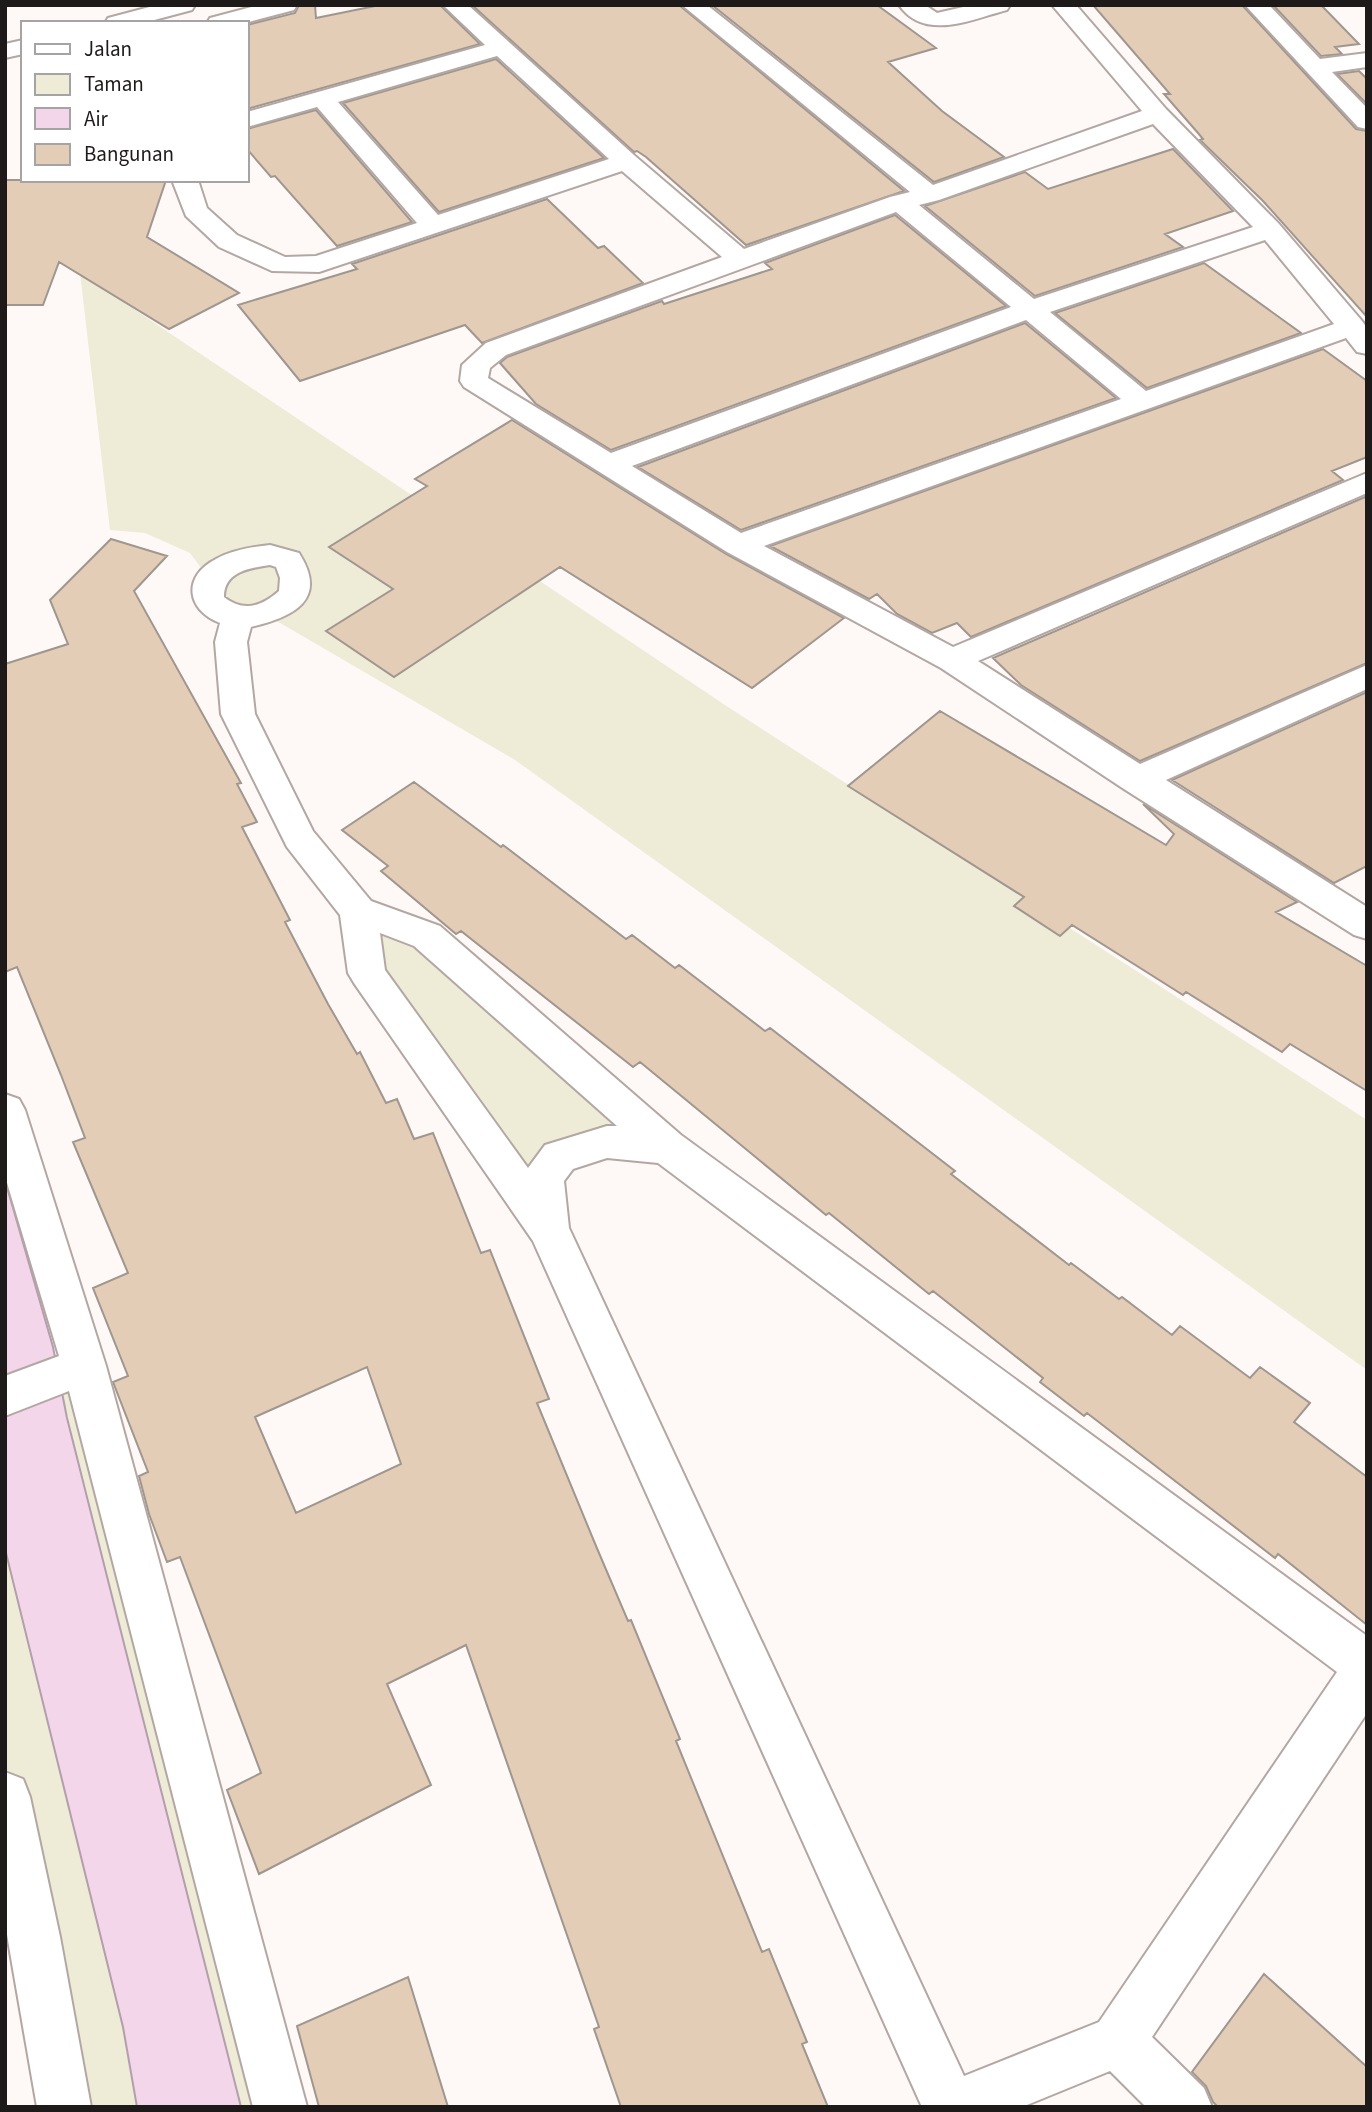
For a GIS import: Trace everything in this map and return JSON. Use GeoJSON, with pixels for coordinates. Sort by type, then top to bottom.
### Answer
{"type":"FeatureCollection","features":[{"type":"Feature","properties":{"kind":"street"},"geometry":{"type":"LineString","coordinates":[[124,21],[184,5]]}},
{"type":"Feature","properties":{"kind":"street"},"geometry":{"type":"LineString","coordinates":[[226,21],[286,5]]}},
{"type":"Feature","properties":{"kind":"street"},"geometry":{"type":"LineString","coordinates":[[454,5],[626,161],[741,260]]}},
{"type":"Feature","properties":{"kind":"street"},"geometry":{"type":"LineString","coordinates":[[693,5],[930,195]]}},
{"type":"Feature","properties":{"kind":"street"},"geometry":{"type":"LineString","coordinates":[[910,5],[932,20],[942,20],[999,5]]}},
{"type":"Feature","properties":{"kind":"street"},"geometry":{"type":"LineString","coordinates":[[738,545],[1141,401],[1359,337],[1269,230],[1157,114],[1063,5]]}},
{"type":"Feature","properties":{"kind":"street"},"geometry":{"type":"LineString","coordinates":[[1256,5],[1367,122]]}},
{"type":"Feature","properties":{"kind":"street"},"geometry":{"type":"LineString","coordinates":[[248,120],[500,48]]}},
{"type":"Feature","properties":{"kind":"street"},"geometry":{"type":"LineString","coordinates":[[1315,67],[1367,60]]}},
{"type":"Feature","properties":{"kind":"street"},"geometry":{"type":"LineString","coordinates":[[322,98],[433,225]]}},
{"type":"Feature","properties":{"kind":"street"},"geometry":{"type":"LineString","coordinates":[[1157,114],[930,195],[899,202],[496,349],[476,365],[474,381],[738,545],[952,660],[1136,780],[1367,925]]}},
{"type":"Feature","properties":{"kind":"street"},"geometry":{"type":"LineString","coordinates":[[186,182],[195,211],[228,241],[281,265],[319,264],[626,161]]}},
{"type":"Feature","properties":{"kind":"street"},"geometry":{"type":"LineString","coordinates":[[899,202],[1141,401]]}},
{"type":"Feature","properties":{"kind":"street"},"geometry":{"type":"LineString","coordinates":[[610,464],[1029,310],[1269,230]]}},
{"type":"Feature","properties":{"kind":"street"},"geometry":{"type":"LineString","coordinates":[[952,660],[1367,482]]}},
{"type":"Feature","properties":{"kind":"street"},"geometry":{"type":"LineString","coordinates":[[238,618],[231,642],[239,714],[299,838],[358,911],[367,973],[549,1230],[953,2107],[1118,2041],[1367,1668],[667,1147],[427,936],[358,911]]}},
{"type":"Feature","properties":{"kind":"street"},"geometry":{"type":"LineString","coordinates":[[1136,780],[1367,676]]}},
{"type":"Feature","properties":{"kind":"street"},"geometry":{"type":"LineString","coordinates":[[5,1110],[65,1373],[280,2107]]}},
{"type":"Feature","properties":{"kind":"street"},"geometry":{"type":"LineString","coordinates":[[549,1230],[543,1177],[559,1157],[607,1142],[667,1147]]}},
{"type":"Feature","properties":{"kind":"street"},"geometry":{"type":"LineString","coordinates":[[5,1396],[65,1373]]}},
{"type":"Feature","properties":{"kind":"street"},"geometry":{"type":"LineString","coordinates":[[5,1797],[34,1937],[64,2107]]}},
{"type":"Feature","properties":{"kind":"street"},"geometry":{"type":"LineString","coordinates":[[1118,2041],[1185,2107]]}},
{"type":"Feature","properties":{"kind":"green space"},"geometry":{"type":"Polygon","coordinates":[[[80,273],[728,707],[1367,1120],[1367,1370],[515,760],[263,613],[238,618],[190,553],[145,533],[110,530],[80,273]]]}},
{"type":"Feature","properties":{"kind":"green space"},"geometry":{"type":"Polygon","coordinates":[[[358,911],[427,936],[667,1147],[559,1157],[549,1230],[367,973],[358,911]]]}},
{"type":"Feature","properties":{"kind":"green space"},"geometry":{"type":"Polygon","coordinates":[[[84,1366],[278,2107],[64,2107],[5,1797],[5,1399],[84,1366]]]}},
{"type":"Feature","properties":{"kind":"water"},"geometry":{"type":"Polygon","coordinates":[[[5,1180],[53,1347],[67,1418],[241,2107],[137,2107],[123,2027],[5,1549],[5,1180]]]}},
{"type":"Feature","properties":{"kind":"building"},"geometry":{"type":"Polygon","coordinates":[[[299,5],[315,5],[316,18],[380,5],[440,5],[480,44],[248,109],[248,25],[295,13],[299,5]]]}},
{"type":"Feature","properties":{"kind":"building"},"geometry":{"type":"Polygon","coordinates":[[[472,5],[679,5],[904,191],[746,245],[646,157],[634,152],[472,5]]]}},
{"type":"Feature","properties":{"kind":"building"},"geometry":{"type":"Polygon","coordinates":[[[712,5],[877,5],[936,48],[888,62],[942,111],[1004,157],[934,182],[712,5]]]}},
{"type":"Feature","properties":{"kind":"building"},"geometry":{"type":"Polygon","coordinates":[[[1093,5],[1242,5],[1356,129],[1367,131],[1367,317],[1263,201],[1200,140],[1203,139],[1164,94],[1170,94],[1093,5]]]}},
{"type":"Feature","properties":{"kind":"building"},"geometry":{"type":"Polygon","coordinates":[[[1273,5],[1321,5],[1359,44],[1335,47],[1342,54],[1321,56],[1273,5]]]}},
{"type":"Feature","properties":{"kind":"building"},"geometry":{"type":"Polygon","coordinates":[[[496,59],[604,158],[439,212],[343,103],[496,59]]]}},
{"type":"Feature","properties":{"kind":"building"},"geometry":{"type":"Polygon","coordinates":[[[1359,71],[1367,79],[1367,104],[1337,74],[1359,71]]]}},
{"type":"Feature","properties":{"kind":"building"},"geometry":{"type":"Polygon","coordinates":[[[316,110],[412,222],[337,246],[275,176],[271,177],[248,150],[248,129],[316,110]]]}},
{"type":"Feature","properties":{"kind":"building"},"geometry":{"type":"Polygon","coordinates":[[[1173,149],[1233,211],[1165,234],[1183,247],[1035,296],[925,206],[1025,172],[1048,189],[1173,149]]]}},
{"type":"Feature","properties":{"kind":"building"},"geometry":{"type":"Polygon","coordinates":[[[5,180],[165,182],[147,237],[239,293],[169,329],[59,262],[43,305],[5,305],[5,180]]]}},
{"type":"Feature","properties":{"kind":"building"},"geometry":{"type":"Polygon","coordinates":[[[547,199],[598,248],[604,246],[643,283],[482,343],[465,325],[300,381],[238,305],[357,269],[352,264],[547,199]]]}},
{"type":"Feature","properties":{"kind":"building"},"geometry":{"type":"Polygon","coordinates":[[[895,215],[1006,306],[611,450],[536,404],[500,363],[507,357],[662,301],[664,304],[772,269],[765,263],[895,215]]]}},
{"type":"Feature","properties":{"kind":"building"},"geometry":{"type":"Polygon","coordinates":[[[1204,263],[1301,333],[1147,388],[1055,313],[1204,263]]]}},
{"type":"Feature","properties":{"kind":"building"},"geometry":{"type":"Polygon","coordinates":[[[1025,323],[1116,398],[741,530],[638,467],[1025,323]]]}},
{"type":"Feature","properties":{"kind":"building"},"geometry":{"type":"Polygon","coordinates":[[[1323,349],[1367,381],[1367,457],[1332,471],[1343,480],[971,637],[957,623],[932,633],[897,614],[877,594],[869,599],[770,546],[1323,349]]]}},
{"type":"Feature","properties":{"kind":"building"},"geometry":{"type":"Polygon","coordinates":[[[512,420],[726,554],[844,618],[752,688],[560,567],[394,677],[326,631],[393,589],[329,547],[427,486],[415,479],[512,420]]]}},
{"type":"Feature","properties":{"kind":"building"},"geometry":{"type":"Polygon","coordinates":[[[1365,497],[1367,663],[1140,761],[1021,685],[993,658],[1365,497]]]}},
{"type":"Feature","properties":{"kind":"building"},"geometry":{"type":"Polygon","coordinates":[[[111,539],[167,556],[134,591],[241,783],[237,784],[257,822],[242,827],[290,920],[285,922],[328,1004],[357,1054],[360,1052],[386,1103],[397,1099],[414,1139],[433,1133],[481,1253],[490,1250],[549,1399],[537,1403],[680,1739],[676,1741],[762,1952],[769,1949],[807,2042],[802,2044],[828,2107],[621,2107],[594,2029],[599,2027],[466,1645],[387,1684],[431,1785],[259,1874],[227,1790],[261,1773],[180,1557],[167,1562],[149,1514],[139,1476],[148,1472],[113,1382],[128,1376],[93,1288],[128,1273],[73,1142],[85,1138],[17,967],[5,972],[5,664],[68,644],[50,600],[111,539]],[[367,1367],[255,1417],[296,1513],[401,1464],[367,1367]]]}},
{"type":"Feature","properties":{"kind":"building"},"geometry":{"type":"Polygon","coordinates":[[[1367,692],[1367,866],[1334,883],[1172,780],[1367,692]]]}},
{"type":"Feature","properties":{"kind":"building"},"geometry":{"type":"Polygon","coordinates":[[[940,711],[1166,845],[1174,834],[1143,804],[1297,902],[1276,912],[1367,966],[1367,1091],[1290,1044],[1282,1052],[1186,992],[1183,995],[1072,925],[1060,936],[1014,906],[1024,897],[848,786],[940,711]]]}},
{"type":"Feature","properties":{"kind":"building"},"geometry":{"type":"Polygon","coordinates":[[[414,782],[501,847],[503,845],[626,939],[632,935],[675,968],[679,965],[765,1031],[770,1028],[955,1171],[951,1174],[1069,1265],[1071,1263],[1119,1299],[1122,1297],[1172,1335],[1180,1326],[1250,1378],[1260,1367],[1310,1403],[1294,1422],[1367,1477],[1367,1625],[1278,1554],[1275,1558],[1087,1413],[1084,1416],[1040,1382],[1043,1378],[933,1291],[929,1294],[829,1213],[826,1215],[640,1062],[633,1067],[461,931],[456,934],[381,871],[388,866],[342,830],[414,782]]]}},
{"type":"Feature","properties":{"kind":"building"},"geometry":{"type":"Polygon","coordinates":[[[1264,1974],[1367,2067],[1367,2107],[1218,2107],[1213,2102],[1206,2086],[1192,2072],[1264,1974]]]}},
{"type":"Feature","properties":{"kind":"building"},"geometry":{"type":"Polygon","coordinates":[[[408,1977],[448,2107],[319,2107],[297,2026],[408,1977]]]}}]}
